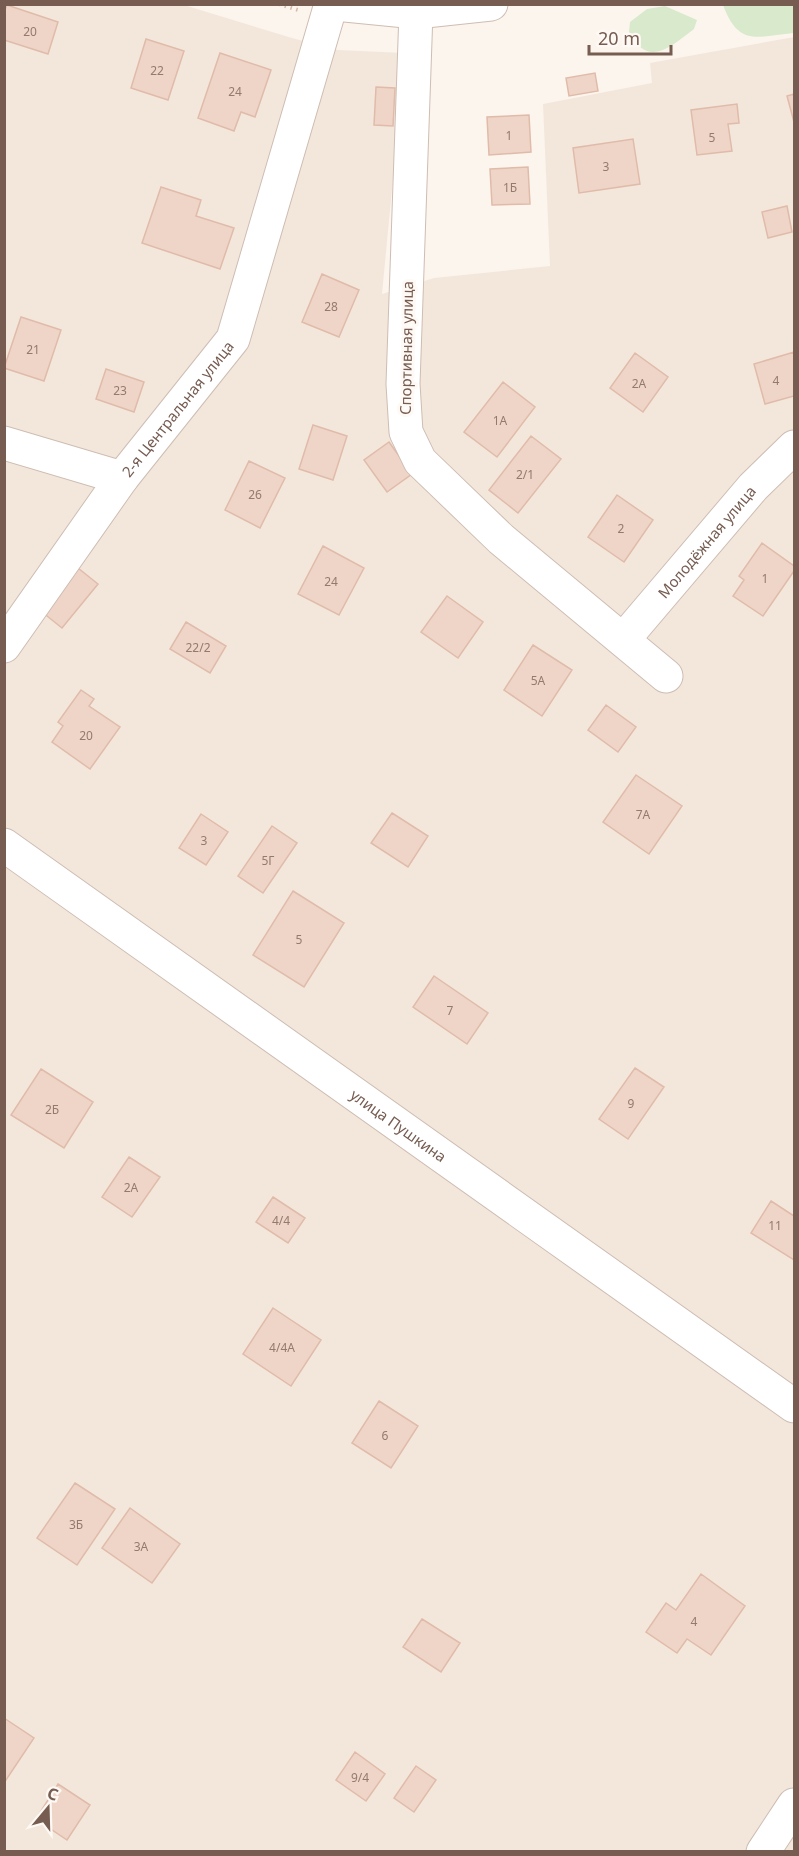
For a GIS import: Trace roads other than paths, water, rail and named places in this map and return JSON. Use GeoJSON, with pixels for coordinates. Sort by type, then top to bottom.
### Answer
{"type":"FeatureCollection","features":[{"type":"Feature","properties":{"kind":"street"},"geometry":{"type":"LineString","coordinates":[[340,5],[416,12],[491,4]]}},
{"type":"Feature","properties":{"kind":"street","name":"2-я Центральная улица"},"geometry":{"type":"LineString","coordinates":[[4,646],[122,478],[232,339],[340,5]]}},
{"type":"Feature","properties":{"kind":"street","name":"Спортивная улица"},"geometry":{"type":"LineString","coordinates":[[416,12],[403,384],[406,432],[420,462],[493,531],[666,676]]}},
{"type":"Feature","properties":{"kind":"street"},"geometry":{"type":"LineString","coordinates":[[4,443],[122,478]]}},
{"type":"Feature","properties":{"kind":"street","name":"Молодёжная улица"},"geometry":{"type":"LineString","coordinates":[[623,640],[753,487],[795,447]]}},
{"type":"Feature","properties":{"kind":"street","name":"улица Пушкина"},"geometry":{"type":"LineString","coordinates":[[4,845],[795,1406]]}},
{"type":"Feature","properties":{"kind":"street"},"geometry":{"type":"LineString","coordinates":[[763,1851],[795,1805]]}}]}
